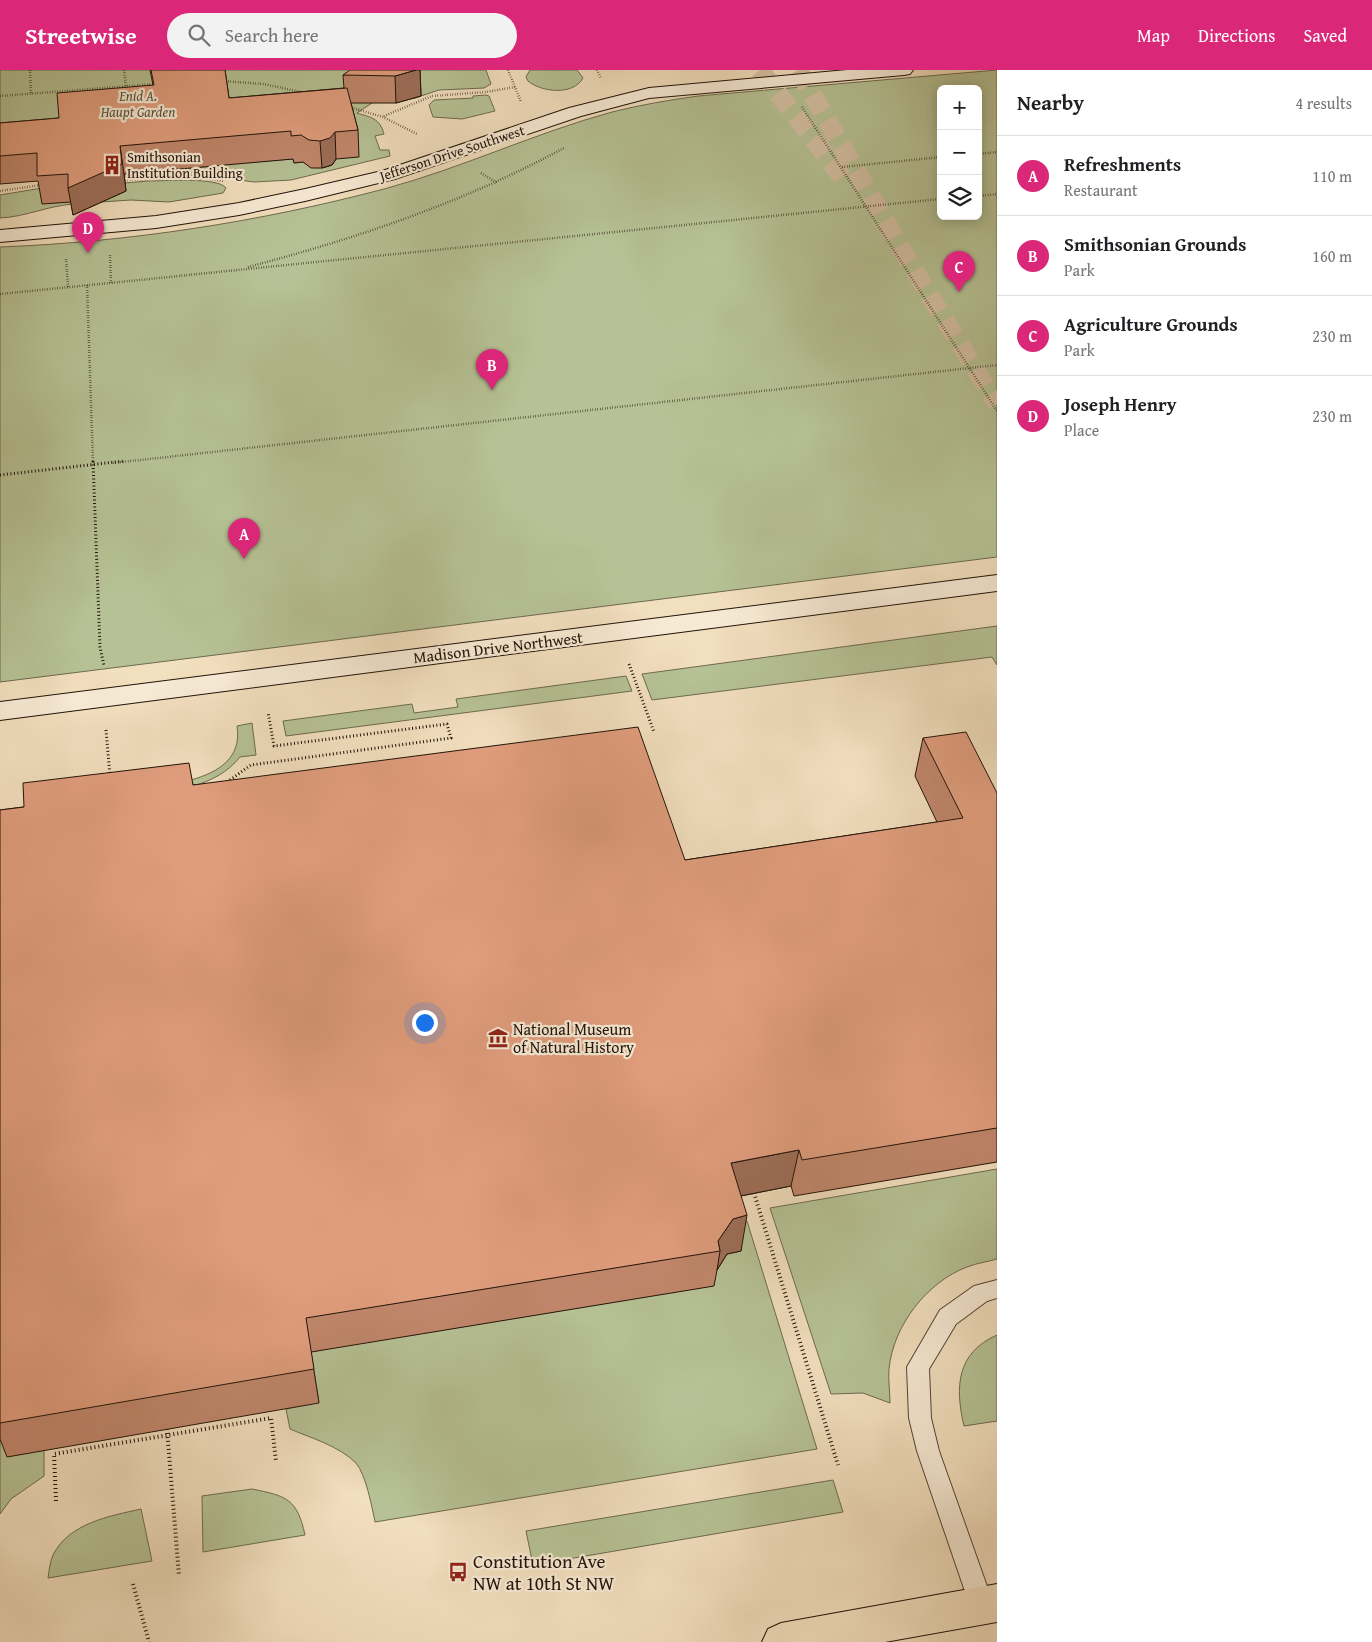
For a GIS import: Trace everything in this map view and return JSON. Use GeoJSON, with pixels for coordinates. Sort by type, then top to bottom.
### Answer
{"type":"FeatureCollection","features":[{"type":"Feature","properties":{"kind":"highway"},"geometry":{"type":"LineString","coordinates":[[781,1642],[989,1605]]}},
{"type":"Feature","properties":{"kind":"street","name":"Jefferson Drive Southwest"},"geometry":{"type":"LineString","coordinates":[[0,236],[156,222],[269,203],[388,174],[575,112],[630,97],[672,90],[840,73],[904,70]]}},
{"type":"Feature","properties":{"kind":"street","name":"Madison Drive Northwest"},"geometry":{"type":"LineString","coordinates":[[0,711],[997,583]]}},
{"type":"Feature","properties":{"kind":"lane"},"geometry":{"type":"LineString","coordinates":[[989,1605],[928,1451],[920,1418],[918,1367],[948,1317],[980,1294],[997,1289]]}},
{"type":"Feature","properties":{"kind":"path"},"geometry":{"type":"LineString","coordinates":[[30,70],[31,94]]}},
{"type":"Feature","properties":{"kind":"path"},"geometry":{"type":"LineString","coordinates":[[124,70],[126,86]]}},
{"type":"Feature","properties":{"kind":"path"},"geometry":{"type":"LineString","coordinates":[[508,70],[524,109]]}},
{"type":"Feature","properties":{"kind":"path"},"geometry":{"type":"LineString","coordinates":[[216,81],[268,84],[311,95]]}},
{"type":"Feature","properties":{"kind":"path"},"geometry":{"type":"LineString","coordinates":[[0,96],[162,83]]}},
{"type":"Feature","properties":{"kind":"path"},"geometry":{"type":"LineString","coordinates":[[383,117],[432,96],[486,92],[515,87]]}},
{"type":"Feature","properties":{"kind":"path"},"geometry":{"type":"LineString","coordinates":[[343,105],[383,117],[421,136]]}},
{"type":"Feature","properties":{"kind":"path"},"geometry":{"type":"LineString","coordinates":[[802,106],[997,412]]}},
{"type":"Feature","properties":{"kind":"path"},"geometry":{"type":"LineString","coordinates":[[235,270],[343,242],[403,220],[498,183],[565,147]]}},
{"type":"Feature","properties":{"kind":"path"},"geometry":{"type":"LineString","coordinates":[[982,154],[997,152]]}},
{"type":"Feature","properties":{"kind":"path"},"geometry":{"type":"LineString","coordinates":[[841,167],[937,157]]}},
{"type":"Feature","properties":{"kind":"path"},"geometry":{"type":"LineString","coordinates":[[125,180],[197,178],[231,182]]}},
{"type":"Feature","properties":{"kind":"path"},"geometry":{"type":"LineString","coordinates":[[0,192],[46,185]]}},
{"type":"Feature","properties":{"kind":"path"},"geometry":{"type":"LineString","coordinates":[[982,196],[997,194]]}},
{"type":"Feature","properties":{"kind":"path"},"geometry":{"type":"LineString","coordinates":[[0,294],[937,199]]}},
{"type":"Feature","properties":{"kind":"path"},"geometry":{"type":"LineString","coordinates":[[110,267],[111,283]]}},
{"type":"Feature","properties":{"kind":"path"},"geometry":{"type":"LineString","coordinates":[[66,271],[68,287]]}},
{"type":"Feature","properties":{"kind":"path"},"geometry":{"type":"LineString","coordinates":[[87,285],[100,647],[105,669]]}},
{"type":"Feature","properties":{"kind":"path"},"geometry":{"type":"LineString","coordinates":[[0,475],[997,365]]}},
{"type":"Feature","properties":{"kind":"path"},"geometry":{"type":"LineString","coordinates":[[629,664],[654,732]]}},
{"type":"Feature","properties":{"kind":"path"},"geometry":{"type":"LineString","coordinates":[[222,784],[251,765],[450,738],[447,724],[274,746],[268,712]]}},
{"type":"Feature","properties":{"kind":"path"},"geometry":{"type":"LineString","coordinates":[[106,732],[110,782]]}},
{"type":"Feature","properties":{"kind":"path"},"geometry":{"type":"LineString","coordinates":[[754,1193],[838,1466]]}},
{"type":"Feature","properties":{"kind":"path"},"geometry":{"type":"LineString","coordinates":[[56,1501],[54,1454],[271,1418],[276,1461]]}},
{"type":"Feature","properties":{"kind":"path"},"geometry":{"type":"LineString","coordinates":[[167,1429],[180,1576]]}},
{"type":"Feature","properties":{"kind":"path"},"geometry":{"type":"LineString","coordinates":[[133,1584],[149,1642]]}},
{"type":"Feature","properties":{"kind":"green space","name":"Enid A. Haupt Garden"},"geometry":{"type":"Polygon","coordinates":[[[0,70],[486,70],[491,84],[484,88],[439,90],[415,98],[375,101],[357,113],[377,121],[384,134],[375,136],[380,150],[389,150],[390,156],[291,180],[254,182],[202,175],[125,177],[124,174],[213,166],[214,170],[225,169],[225,164],[293,159],[294,163],[303,162],[320,168],[332,165],[336,159],[0,150],[0,70]]]}},
{"type":"Feature","properties":{"kind":"green space"},"geometry":{"type":"Polygon","coordinates":[[[530,70],[577,70],[583,78],[572,88],[548,90],[528,81],[526,77],[530,70]]]}},
{"type":"Feature","properties":{"kind":"green space"},"geometry":{"type":"Polygon","coordinates":[[[997,70],[997,557],[0,682],[0,247],[145,235],[242,221],[337,201],[413,181],[583,120],[655,103],[698,96],[997,70]]]}},
{"type":"Feature","properties":{"kind":"green space"},"geometry":{"type":"Polygon","coordinates":[[[473,96],[489,96],[495,111],[462,119],[433,117],[429,105],[434,100],[473,98],[473,96]]]}},
{"type":"Feature","properties":{"kind":"green space"},"geometry":{"type":"Polygon","coordinates":[[[202,181],[213,182],[226,188],[223,193],[169,202],[131,200],[101,202],[125,183],[202,181]]]}},
{"type":"Feature","properties":{"kind":"green space"},"geometry":{"type":"Polygon","coordinates":[[[42,188],[72,201],[73,204],[0,218],[0,195],[42,188]]]}},
{"type":"Feature","properties":{"kind":"green space"},"geometry":{"type":"Polygon","coordinates":[[[997,626],[997,665],[992,657],[652,700],[642,674],[997,626]]]}},
{"type":"Feature","properties":{"kind":"green space"},"geometry":{"type":"Polygon","coordinates":[[[626,676],[632,691],[286,736],[283,721],[412,704],[414,713],[458,707],[456,699],[626,676]]]}},
{"type":"Feature","properties":{"kind":"green space"},"geometry":{"type":"Polygon","coordinates":[[[252,723],[256,755],[240,757],[219,775],[194,786],[191,780],[211,773],[232,755],[238,737],[237,726],[252,723]]]}},
{"type":"Feature","properties":{"kind":"green space"},"geometry":{"type":"Polygon","coordinates":[[[997,1169],[997,1259],[971,1266],[952,1274],[938,1283],[914,1307],[897,1337],[892,1353],[889,1369],[890,1403],[863,1393],[831,1394],[770,1208],[997,1169]]]}},
{"type":"Feature","properties":{"kind":"green space"},"geometry":{"type":"Polygon","coordinates":[[[747,1221],[817,1449],[375,1522],[366,1483],[356,1463],[333,1447],[290,1429],[286,1409],[319,1402],[311,1352],[713,1276],[727,1254],[733,1224],[747,1221]]]}},
{"type":"Feature","properties":{"kind":"green space"},"geometry":{"type":"Polygon","coordinates":[[[997,1335],[997,1421],[964,1426],[960,1398],[962,1373],[973,1351],[997,1335]]]}},
{"type":"Feature","properties":{"kind":"green space"},"geometry":{"type":"Polygon","coordinates":[[[0,1407],[44,1450],[44,1476],[11,1499],[0,1514],[0,1407]]]}},
{"type":"Feature","properties":{"kind":"green space"},"geometry":{"type":"Polygon","coordinates":[[[833,1480],[843,1512],[533,1565],[526,1531],[833,1480]]]}},
{"type":"Feature","properties":{"kind":"green space"},"geometry":{"type":"Polygon","coordinates":[[[252,1489],[282,1497],[294,1506],[305,1535],[203,1552],[202,1496],[252,1489]]]}},
{"type":"Feature","properties":{"kind":"green space"},"geometry":{"type":"Polygon","coordinates":[[[141,1509],[152,1561],[48,1578],[53,1555],[69,1535],[104,1518],[141,1509]]]}},
{"type":"Feature","properties":{"kind":"building","name":"Enid A. Haupt Garden"},"geometry":{"type":"Polygon","coordinates":[[[151,70],[225,70],[229,98],[347,88],[358,130],[335,132],[330,138],[320,141],[309,140],[301,135],[291,136],[291,131],[120,146],[122,164],[68,188],[68,174],[37,176],[37,153],[0,156],[0,123],[59,118],[57,93],[154,85],[151,70]]]}},
{"type":"Feature","properties":{"kind":"building"},"geometry":{"type":"Polygon","coordinates":[[[350,70],[416,70],[395,76],[343,75],[350,70]]]}},
{"type":"Feature","properties":{"kind":"building","name":"National Museum of Natural History"},"geometry":{"type":"Polygon","coordinates":[[[638,727],[685,860],[963,818],[923,738],[966,732],[997,793],[997,1128],[802,1160],[799,1150],[731,1163],[747,1215],[733,1219],[718,1241],[720,1251],[306,1318],[314,1369],[0,1423],[0,810],[24,807],[23,783],[189,763],[193,785],[638,727]]]}},
{"type":"Feature","properties":{"kind":"tunnel"},"geometry":{"type":"LineString","coordinates":[[760,70],[846,182]]}},
{"type":"Feature","properties":{"kind":"tunnel"},"geometry":{"type":"LineString","coordinates":[[798,70],[912,267],[997,404]]}},
{"type":"Feature","properties":{"kind":"place","name":"Smithsonian Institution Building"},"geometry":{"type":"Point","coordinates":[112,165]}},
{"type":"Feature","properties":{"kind":"place","name":"Joseph Henry"},"geometry":{"type":"Point","coordinates":[88,253]}},
{"type":"Feature","properties":{"kind":"place","name":"Agriculture Grounds"},"geometry":{"type":"Point","coordinates":[959,292]}},
{"type":"Feature","properties":{"kind":"place","name":"Smithsonian Grounds"},"geometry":{"type":"Point","coordinates":[492,390]}},
{"type":"Feature","properties":{"kind":"place","name":"Refreshments"},"geometry":{"type":"Point","coordinates":[244,559]}},
{"type":"Feature","properties":{"kind":"place","name":"National Museum of Natural History"},"geometry":{"type":"Point","coordinates":[498,1038]}},
{"type":"Feature","properties":{"kind":"place","name":"Constitution Ave NW at 10th St NW"},"geometry":{"type":"Point","coordinates":[458,1572]}}]}
